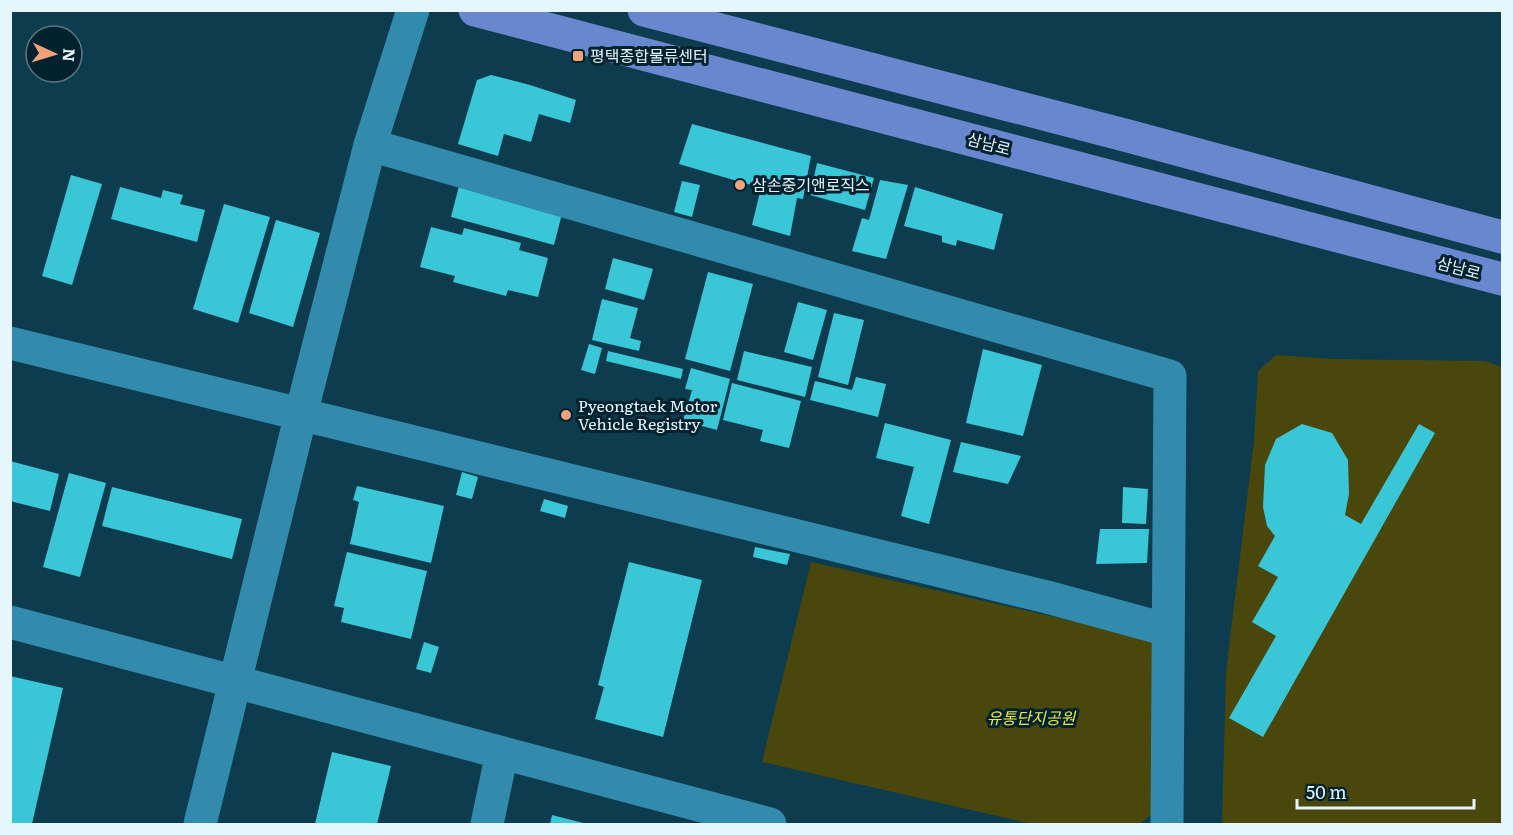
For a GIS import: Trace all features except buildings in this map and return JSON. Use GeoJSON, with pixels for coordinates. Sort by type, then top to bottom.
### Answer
{"type":"FeatureCollection","features":[{"type":"Feature","properties":{"kind":"main road","name":"삼남로"},"geometry":{"type":"LineString","coordinates":[[476,10],[1503,279]]}},
{"type":"Feature","properties":{"kind":"main road"},"geometry":{"type":"LineString","coordinates":[[644,10],[1132,137],[1503,237]]}},
{"type":"Feature","properties":{"kind":"street"},"geometry":{"type":"LineString","coordinates":[[200,825],[370,145],[413,10]]}},
{"type":"Feature","properties":{"kind":"street"},"geometry":{"type":"LineString","coordinates":[[370,145],[1170,376],[1167,825]]}},
{"type":"Feature","properties":{"kind":"street"},"geometry":{"type":"LineString","coordinates":[[10,343],[1047,597],[1168,630]]}},
{"type":"Feature","properties":{"kind":"street"},"geometry":{"type":"LineString","coordinates":[[10,622],[770,825]]}},
{"type":"Feature","properties":{"kind":"street"},"geometry":{"type":"LineString","coordinates":[[487,825],[502,753]]}},
{"type":"Feature","properties":{"kind":"green space"},"geometry":{"type":"Polygon","coordinates":[[[1276,355],[1335,359],[1485,361],[1502,367],[1502,824],[1222,824],[1226,672],[1254,441],[1258,371],[1276,355]]]}},
{"type":"Feature","properties":{"kind":"green space","name":"유통단지공원"},"geometry":{"type":"Polygon","coordinates":[[[811,562],[1152,639],[1153,814],[1139,824],[1032,824],[762,762],[811,562]]]}},
{"type":"Feature","properties":{"kind":"place","name":"평택종합물류센터"},"geometry":{"type":"Point","coordinates":[578,56]}},
{"type":"Feature","properties":{"kind":"place","name":"삼손중기앤로직스"},"geometry":{"type":"Point","coordinates":[740,185]}},
{"type":"Feature","properties":{"kind":"place","name":"Pyeongtaek Motor Vehicle Registry"},"geometry":{"type":"Point","coordinates":[566,415]}}]}
